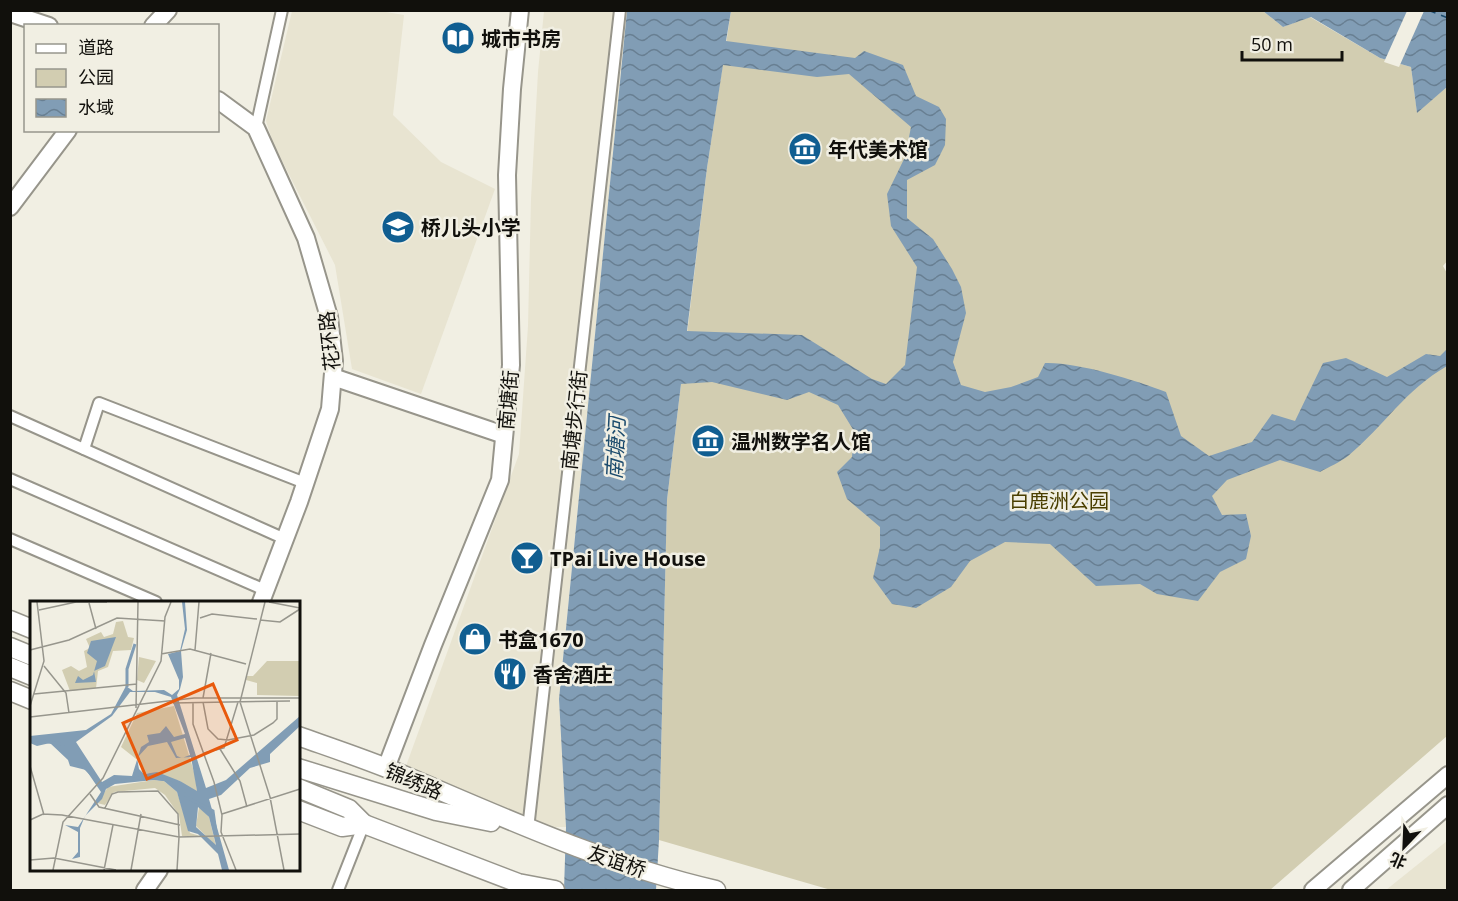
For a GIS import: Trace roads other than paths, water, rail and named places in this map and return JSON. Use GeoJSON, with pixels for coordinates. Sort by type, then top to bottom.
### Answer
{"type":"FeatureCollection","features":[{"type":"Feature","properties":{"kind":"main road"},"geometry":{"type":"LineString","coordinates":[[10,620],[30,627]]}},
{"type":"Feature","properties":{"kind":"main road"},"geometry":{"type":"LineString","coordinates":[[10,647],[30,655]]}},
{"type":"Feature","properties":{"kind":"main road"},"geometry":{"type":"LineString","coordinates":[[10,667],[30,675]]}},
{"type":"Feature","properties":{"kind":"main road"},"geometry":{"type":"LineString","coordinates":[[10,691],[30,699]]}},
{"type":"Feature","properties":{"kind":"main road","name":"锦绣路"},"geometry":{"type":"LineString","coordinates":[[300,737],[386,768],[559,841]]}},
{"type":"Feature","properties":{"kind":"main road","name":"锦绣路"},"geometry":{"type":"LineString","coordinates":[[300,769],[436,811],[528,829]]}},
{"type":"Feature","properties":{"kind":"main road"},"geometry":{"type":"LineString","coordinates":[[300,789],[349,808],[364,824],[518,887],[554,890]]}},
{"type":"Feature","properties":{"kind":"main road"},"geometry":{"type":"LineString","coordinates":[[300,811],[342,827],[364,824]]}},
{"type":"Feature","properties":{"kind":"main road","name":"友谊桥"},"geometry":{"type":"LineString","coordinates":[[559,841],[675,881],[716,891]]}},
{"type":"Feature","properties":{"kind":"street"},"geometry":{"type":"LineString","coordinates":[[155,24],[168,10]]}},
{"type":"Feature","properties":{"kind":"street"},"geometry":{"type":"LineString","coordinates":[[256,128],[282,10]]}},
{"type":"Feature","properties":{"kind":"street","name":"南塘街"},"geometry":{"type":"LineString","coordinates":[[386,768],[500,480],[511,365],[507,175],[520,10]]}},
{"type":"Feature","properties":{"kind":"street","name":"南塘步行街"},"geometry":{"type":"LineString","coordinates":[[528,829],[620,10]]}},
{"type":"Feature","properties":{"kind":"street"},"geometry":{"type":"LineString","coordinates":[[10,13],[43,24]]}},
{"type":"Feature","properties":{"kind":"street","name":"花环路"},"geometry":{"type":"LineString","coordinates":[[219,101],[256,128],[306,238],[329,317],[334,361],[330,409],[263,596]]}},
{"type":"Feature","properties":{"kind":"street"},"geometry":{"type":"LineString","coordinates":[[10,207],[66,132]]}},
{"type":"Feature","properties":{"kind":"street"},"geometry":{"type":"LineString","coordinates":[[333,377],[504,435]]}},
{"type":"Feature","properties":{"kind":"street"},"geometry":{"type":"LineString","coordinates":[[84,449],[99,403],[305,483]]}},
{"type":"Feature","properties":{"kind":"street"},"geometry":{"type":"LineString","coordinates":[[10,416],[285,539]]}},
{"type":"Feature","properties":{"kind":"street"},"geometry":{"type":"LineString","coordinates":[[10,479],[263,596]]}},
{"type":"Feature","properties":{"kind":"street"},"geometry":{"type":"LineString","coordinates":[[10,539],[151,601]]}},
{"type":"Feature","properties":{"kind":"street"},"geometry":{"type":"LineString","coordinates":[[1313,891],[1448,775]]}},
{"type":"Feature","properties":{"kind":"street"},"geometry":{"type":"LineString","coordinates":[[1351,891],[1448,805]]}},
{"type":"Feature","properties":{"kind":"street"},"geometry":{"type":"LineString","coordinates":[[338,891],[364,824]]}},
{"type":"Feature","properties":{"kind":"street"},"geometry":{"type":"LineString","coordinates":[[145,891],[158,871]]}},
{"type":"Feature","properties":{"kind":"water","name":"南塘河"},"geometry":{"type":"Polygon","coordinates":[[[627,11],[731,11],[726,41],[855,58],[864,51],[903,65],[916,96],[939,107],[946,119],[945,145],[935,165],[907,180],[907,218],[933,239],[961,287],[966,313],[953,362],[961,385],[985,392],[1011,387],[1038,377],[1045,363],[1073,365],[1123,377],[1166,392],[1181,436],[1209,456],[1252,442],[1272,414],[1295,421],[1323,363],[1346,358],[1387,377],[1426,354],[1440,356],[1447,349],[1447,366],[1419,386],[1361,445],[1342,460],[1320,472],[1280,460],[1227,480],[1212,496],[1222,515],[1246,514],[1251,536],[1246,559],[1220,572],[1198,601],[1157,594],[1140,584],[1096,586],[1050,544],[1005,542],[970,561],[951,587],[916,608],[892,604],[873,578],[880,547],[880,527],[847,499],[837,472],[852,457],[854,431],[838,405],[809,392],[787,400],[712,382],[681,384],[667,500],[656,890],[564,890],[566,827],[559,699],[627,11]],[[723,65],[707,168],[687,331],[802,335],[872,379],[886,384],[905,365],[917,267],[891,226],[887,194],[905,157],[911,127],[849,74],[817,77],[723,65]]]}},
{"type":"Feature","properties":{"kind":"water"},"geometry":{"type":"Polygon","coordinates":[[[1263,11],[1447,11],[1447,87],[1417,113],[1411,67],[1380,58],[1311,17],[1283,27],[1263,11]]]}},
{"type":"Feature","properties":{"kind":"place","name":"城市书房"},"geometry":{"type":"Point","coordinates":[458,38]}},
{"type":"Feature","properties":{"kind":"place","name":"年代美术馆"},"geometry":{"type":"Point","coordinates":[805,149]}},
{"type":"Feature","properties":{"kind":"place","name":"桥儿头小学"},"geometry":{"type":"Point","coordinates":[398,227]}},
{"type":"Feature","properties":{"kind":"place","name":"温州数学名人馆"},"geometry":{"type":"Point","coordinates":[708,441]}},
{"type":"Feature","properties":{"kind":"place","name":"TPai Live House"},"geometry":{"type":"Point","coordinates":[527,558]}},
{"type":"Feature","properties":{"kind":"place","name":"书盒1670"},"geometry":{"type":"Point","coordinates":[475,639]}},
{"type":"Feature","properties":{"kind":"place","name":"香舍酒庄"},"geometry":{"type":"Point","coordinates":[510,674]}},
{"type":"Feature","properties":{"kind":"park label","name":"白鹿洲公园"},"geometry":{"type":"Point","coordinates":[1059,500]}}]}
